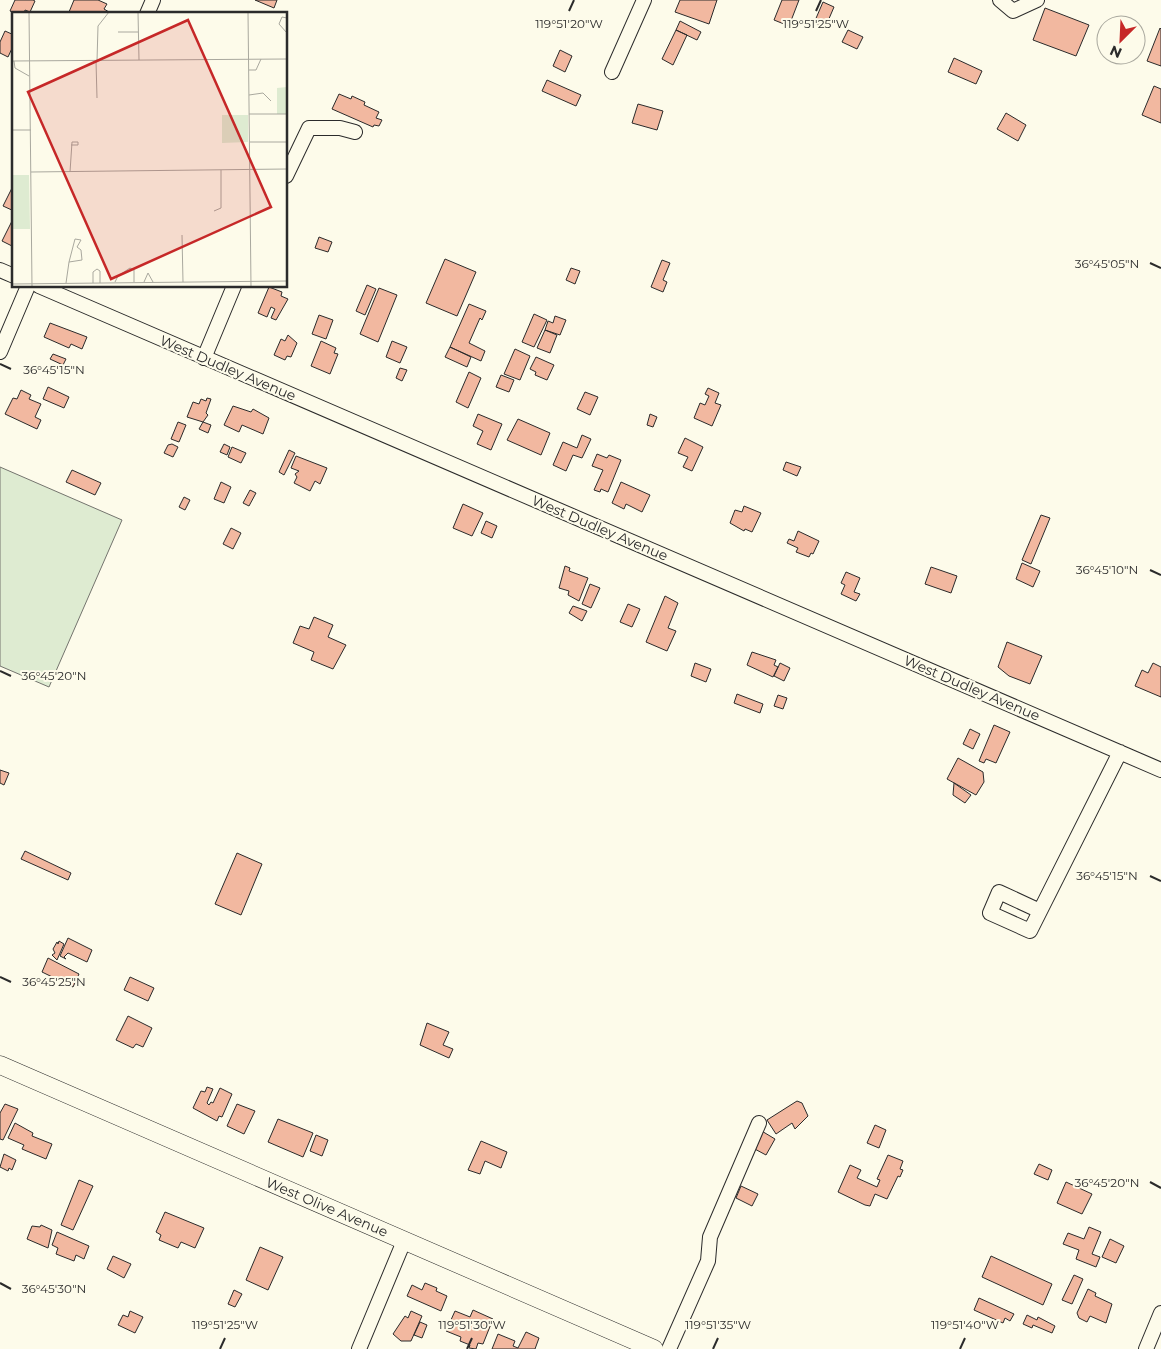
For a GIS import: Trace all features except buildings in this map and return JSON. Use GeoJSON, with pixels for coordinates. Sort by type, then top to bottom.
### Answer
{"type":"FeatureCollection","features":[{"type":"Feature","properties":{"kind":"main road","name":"West Olive Avenue"},"geometry":{"type":"LineString","coordinates":[[0,1065],[654,1349]]}},
{"type":"Feature","properties":{"kind":"street"},"geometry":{"type":"LineString","coordinates":[[148,12],[153,0]]}},
{"type":"Feature","properties":{"kind":"street"},"geometry":{"type":"LineString","coordinates":[[612,72],[644,0]]}},
{"type":"Feature","properties":{"kind":"street"},"geometry":{"type":"LineString","coordinates":[[1000,0],[1013,11],[1037,0]]}},
{"type":"Feature","properties":{"kind":"street"},"geometry":{"type":"LineString","coordinates":[[288,172],[309,128],[340,128],[355,132]]}},
{"type":"Feature","properties":{"kind":"street"},"geometry":{"type":"LineString","coordinates":[[0,270],[12,275]]}},
{"type":"Feature","properties":{"kind":"street"},"geometry":{"type":"LineString","coordinates":[[0,352],[27,288]]}},
{"type":"Feature","properties":{"kind":"street","name":"West Dudley Avenue"},"geometry":{"type":"LineString","coordinates":[[44,288],[1161,770]]}},
{"type":"Feature","properties":{"kind":"street"},"geometry":{"type":"LineString","coordinates":[[204,358],[233,288]]}},
{"type":"Feature","properties":{"kind":"street"},"geometry":{"type":"LineString","coordinates":[[1040,911],[1120,752]]}},
{"type":"Feature","properties":{"kind":"street"},"geometry":{"type":"LineString","coordinates":[[669,1349],[708,1261],[710,1237],[759,1123]]}},
{"type":"Feature","properties":{"kind":"street"},"geometry":{"type":"LineString","coordinates":[[359,1349],[404,1241]]}},
{"type":"Feature","properties":{"kind":"street"},"geometry":{"type":"LineString","coordinates":[[1146,1349],[1161,1313]]}},
{"type":"Feature","properties":{"kind":"green space"},"geometry":{"type":"Polygon","coordinates":[[[0,467],[122,520],[49,687],[0,666],[0,467]]]}}]}
